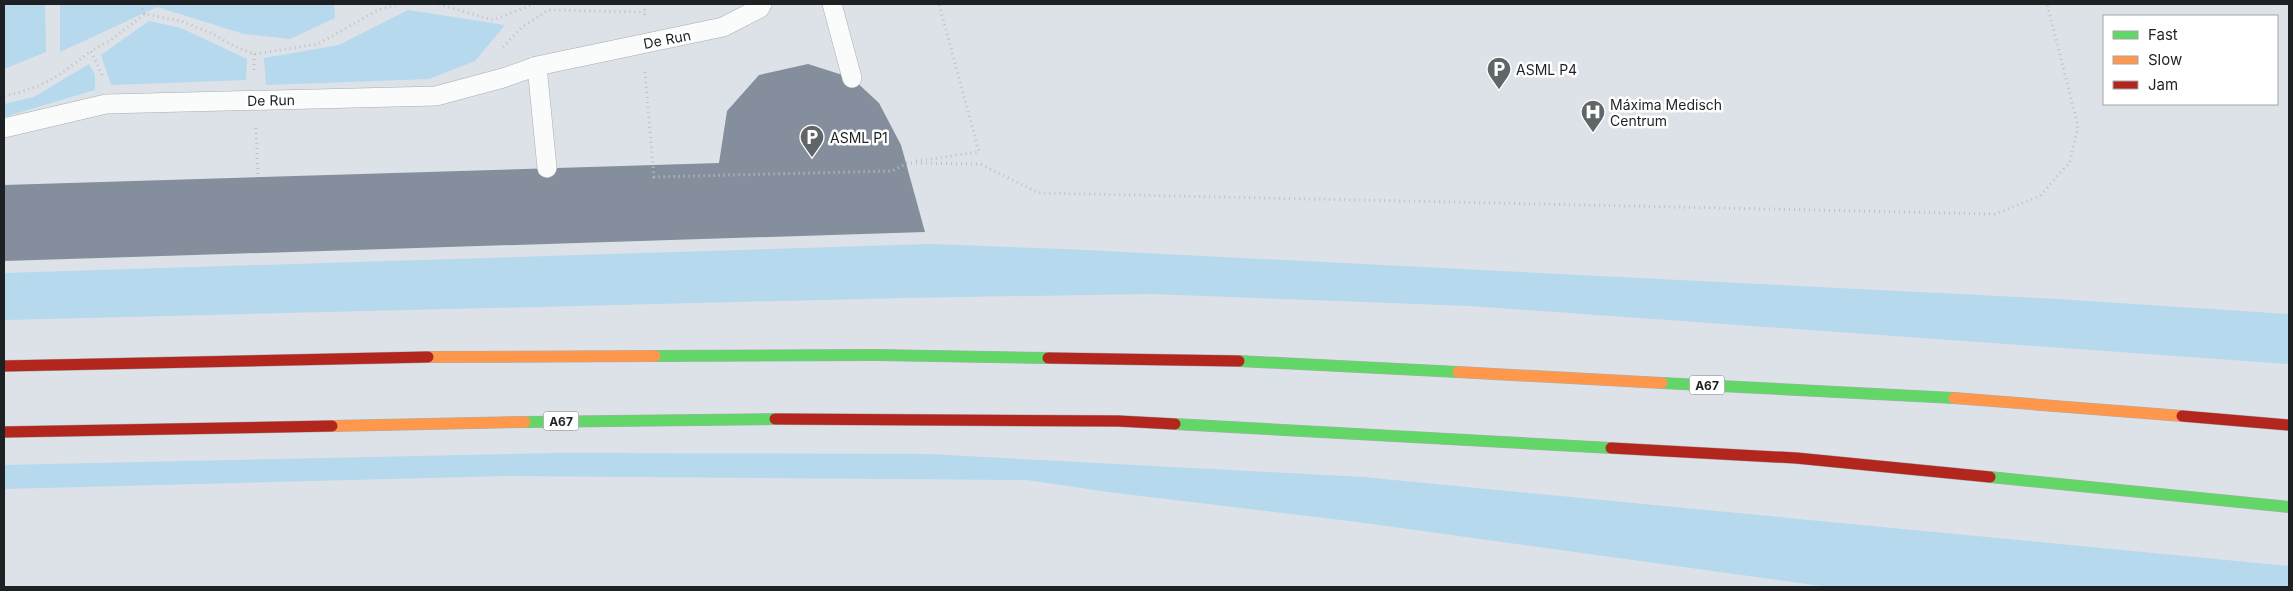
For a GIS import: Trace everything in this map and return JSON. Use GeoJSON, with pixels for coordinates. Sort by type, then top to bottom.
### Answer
{"type":"FeatureCollection","features":[{"type":"Feature","properties":{"kind":"highway","name":"A67"},"geometry":{"type":"LineString","coordinates":[[4,366],[507,356],[876,355],[1237,361],[1937,397],[2289,425]]}},
{"type":"Feature","properties":{"kind":"highway","name":"A67"},"geometry":{"type":"LineString","coordinates":[[4,432],[684,419],[1118,421],[1796,458],[2289,507]]}},
{"type":"Feature","properties":{"kind":"lane","name":"De Run"},"geometry":{"type":"LineString","coordinates":[[4,128],[106,104],[436,96],[503,78],[537,66],[723,27],[760,8],[762,4]]}},
{"type":"Feature","properties":{"kind":"lane"},"geometry":{"type":"LineString","coordinates":[[832,4],[852,78]]}},
{"type":"Feature","properties":{"kind":"lane"},"geometry":{"type":"LineString","coordinates":[[537,66],[546,168]]}},
{"type":"Feature","properties":{"kind":"path"},"geometry":{"type":"LineString","coordinates":[[140,4],[145,14]]}},
{"type":"Feature","properties":{"kind":"path"},"geometry":{"type":"LineString","coordinates":[[4,96],[31,90],[57,77],[145,14],[181,21],[211,34],[232,46],[254,54],[318,44],[378,10],[399,4]]}},
{"type":"Feature","properties":{"kind":"path"},"geometry":{"type":"LineString","coordinates":[[439,4],[493,20],[534,4]]}},
{"type":"Feature","properties":{"kind":"path"},"geometry":{"type":"LineString","coordinates":[[644,4],[643,43],[654,177],[892,171],[906,163],[979,152],[939,4]]}},
{"type":"Feature","properties":{"kind":"path"},"geometry":{"type":"LineString","coordinates":[[906,163],[980,164],[1039,193],[1995,214],[2040,196],[2070,162],[2078,126],[2047,4]]}},
{"type":"Feature","properties":{"kind":"path"},"geometry":{"type":"LineString","coordinates":[[91,51],[103,77],[106,104]]}},
{"type":"Feature","properties":{"kind":"shaded area"},"geometry":{"type":"Polygon","coordinates":[[[4,4],[45,4],[46,52],[4,69],[4,4]]]}},
{"type":"Feature","properties":{"kind":"shaded area"},"geometry":{"type":"Polygon","coordinates":[[[60,4],[334,4],[335,18],[290,39],[244,34],[157,7],[60,52],[60,4]]]}},
{"type":"Feature","properties":{"kind":"shaded area"},"geometry":{"type":"Polygon","coordinates":[[[408,10],[505,25],[475,61],[429,79],[266,85],[264,58],[339,45],[408,10]]]}},
{"type":"Feature","properties":{"kind":"shaded area"},"geometry":{"type":"Polygon","coordinates":[[[149,21],[181,28],[247,59],[246,80],[111,85],[101,55],[149,21]]]}},
{"type":"Feature","properties":{"kind":"shaded area"},"geometry":{"type":"Polygon","coordinates":[[[89,64],[95,75],[95,90],[4,117],[4,104],[34,97],[89,64]]]}},
{"type":"Feature","properties":{"kind":"shaded area"},"geometry":{"type":"Polygon","coordinates":[[[930,244],[1064,249],[2057,299],[2289,314],[2289,364],[1470,306],[1150,294],[901,298],[4,320],[4,273],[930,244]]]}},
{"type":"Feature","properties":{"kind":"shaded area"},"geometry":{"type":"Polygon","coordinates":[[[559,453],[928,454],[1363,477],[2289,566],[2289,587],[1829,587],[1350,521],[1108,492],[1027,480],[505,476],[4,489],[4,465],[559,453]]]}},
{"type":"Feature","properties":{"kind":"building","name":"ASML P1"},"geometry":{"type":"Polygon","coordinates":[[[808,64],[852,78],[879,103],[901,145],[925,232],[4,261],[4,185],[719,163],[727,111],[759,75],[808,64]]]}},
{"type":"Feature","properties":{"kind":"traffic: fast"},"geometry":{"type":"LineString","coordinates":[[655,356],[876,355],[1048,358]]}},
{"type":"Feature","properties":{"kind":"traffic: fast"},"geometry":{"type":"LineString","coordinates":[[1239,361],[1458,372]]}},
{"type":"Feature","properties":{"kind":"traffic: fast"},"geometry":{"type":"LineString","coordinates":[[1662,383],[1954,398]]}},
{"type":"Feature","properties":{"kind":"traffic: fast"},"geometry":{"type":"LineString","coordinates":[[525,422],[775,419]]}},
{"type":"Feature","properties":{"kind":"traffic: fast"},"geometry":{"type":"LineString","coordinates":[[1175,424],[1611,448]]}},
{"type":"Feature","properties":{"kind":"traffic: fast"},"geometry":{"type":"LineString","coordinates":[[1990,477],[2289,507]]}},
{"type":"Feature","properties":{"kind":"traffic: slow"},"geometry":{"type":"LineString","coordinates":[[428,357],[655,356]]}},
{"type":"Feature","properties":{"kind":"traffic: slow"},"geometry":{"type":"LineString","coordinates":[[1458,372],[1662,383]]}},
{"type":"Feature","properties":{"kind":"traffic: slow"},"geometry":{"type":"LineString","coordinates":[[1954,398],[2182,416]]}},
{"type":"Feature","properties":{"kind":"traffic: slow"},"geometry":{"type":"LineString","coordinates":[[332,426],[525,422]]}},
{"type":"Feature","properties":{"kind":"traffic: jam"},"geometry":{"type":"LineString","coordinates":[[4,366],[428,357]]}},
{"type":"Feature","properties":{"kind":"traffic: jam"},"geometry":{"type":"LineString","coordinates":[[1048,358],[1239,361]]}},
{"type":"Feature","properties":{"kind":"traffic: jam"},"geometry":{"type":"LineString","coordinates":[[2182,416],[2289,425]]}},
{"type":"Feature","properties":{"kind":"traffic: jam"},"geometry":{"type":"LineString","coordinates":[[775,419],[1118,421],[1175,424]]}},
{"type":"Feature","properties":{"kind":"traffic: jam"},"geometry":{"type":"LineString","coordinates":[[4,432],[332,426]]}},
{"type":"Feature","properties":{"kind":"traffic: jam"},"geometry":{"type":"LineString","coordinates":[[1611,448],[1796,458],[1990,477]]}},
{"type":"Feature","properties":{"kind":"place","name":"ASML P4"},"geometry":{"type":"Point","coordinates":[1499,90]}},
{"type":"Feature","properties":{"kind":"place","name":"Máxima Medisch Centrum"},"geometry":{"type":"Point","coordinates":[1593,133]}},
{"type":"Feature","properties":{"kind":"place","name":"ASML P1"},"geometry":{"type":"Point","coordinates":[812,158]}}]}
